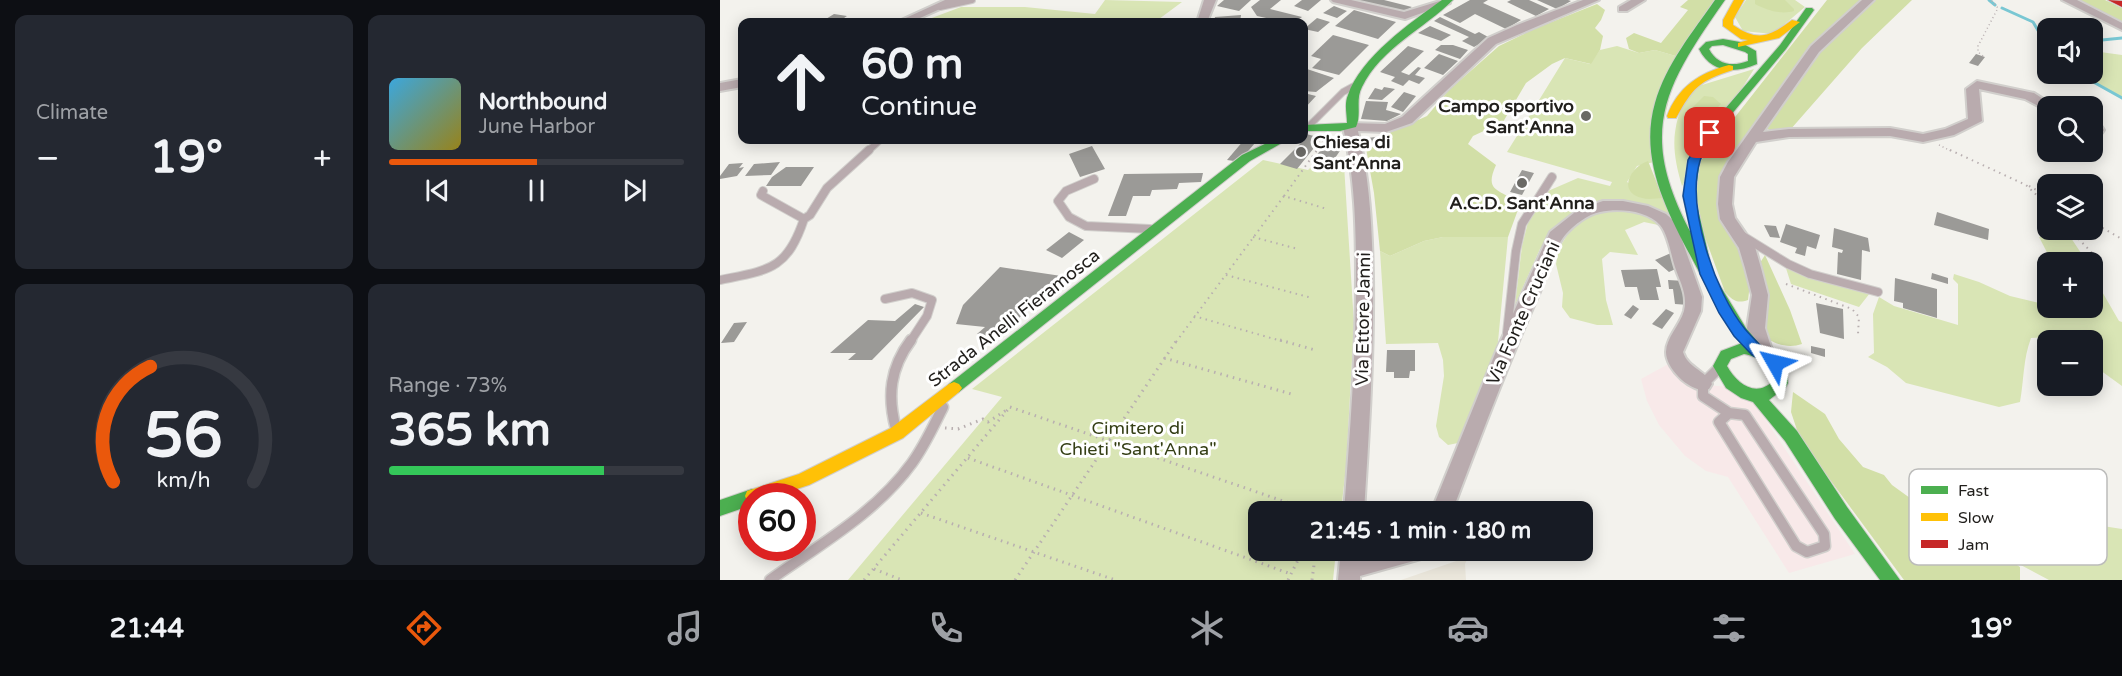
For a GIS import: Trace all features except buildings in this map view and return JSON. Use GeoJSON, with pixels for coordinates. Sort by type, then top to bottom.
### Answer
{"type":"FeatureCollection","features":[{"type":"Feature","properties":{"kind":"main road"},"geometry":{"type":"LineString","coordinates":[[1720,0],[1675,72],[1660,102],[1657,117],[1659,165],[1680,224],[1724,309],[1739,332],[1779,369],[1781,383],[1778,388],[1766,395],[1757,396],[1739,391],[1725,380],[1720,366],[1724,355],[1732,350],[1744,348],[1761,353]]}},
{"type":"Feature","properties":{"kind":"main road"},"geometry":{"type":"LineString","coordinates":[[1737,0],[1728,20],[1728,26],[1744,37],[1768,39]]}},
{"type":"Feature","properties":{"kind":"main road"},"geometry":{"type":"LineString","coordinates":[[1724,41],[1718,32],[1718,25],[1737,0]]}},
{"type":"Feature","properties":{"kind":"main road"},"geometry":{"type":"LineString","coordinates":[[2113,0],[2122,3]]}},
{"type":"Feature","properties":{"kind":"main road"},"geometry":{"type":"LineString","coordinates":[[1308,127],[1350,127],[1354,123],[1351,101],[1358,84],[1382,56],[1446,1]]}},
{"type":"Feature","properties":{"kind":"main road"},"geometry":{"type":"LineString","coordinates":[[1741,45],[1768,39],[1784,32],[1813,5]]}},
{"type":"Feature","properties":{"kind":"main road"},"geometry":{"type":"LineString","coordinates":[[1710,280],[1689,196],[1694,160],[1710,133],[1790,37],[1813,5]]}},
{"type":"Feature","properties":{"kind":"main road"},"geometry":{"type":"LineString","coordinates":[[1704,25],[1707,50],[1712,62],[1729,68]]}},
{"type":"Feature","properties":{"kind":"main road"},"geometry":{"type":"LineString","coordinates":[[1671,130],[1675,106],[1684,89],[1703,76],[1750,61],[1790,37]]}},
{"type":"Feature","properties":{"kind":"main road"},"geometry":{"type":"LineString","coordinates":[[1675,72],[1724,41],[1750,50],[1750,61],[1756,79]]}},
{"type":"Feature","properties":{"kind":"main road","name":"Strada Anelli Fieramosca"},"geometry":{"type":"LineString","coordinates":[[794,483],[897,433],[1246,158],[1273,144]]}},
{"type":"Feature","properties":{"kind":"main road"},"geometry":{"type":"LineString","coordinates":[[1673,161],[1676,184],[1710,280]]}},
{"type":"Feature","properties":{"kind":"main road"},"geometry":{"type":"LineString","coordinates":[[1724,309],[1732,350]]}},
{"type":"Feature","properties":{"kind":"main road"},"geometry":{"type":"LineString","coordinates":[[1778,388],[1778,406],[1791,436]]}},
{"type":"Feature","properties":{"kind":"main road"},"geometry":{"type":"LineString","coordinates":[[1757,396],[1791,436],[1841,513],[1891,580]]}},
{"type":"Feature","properties":{"kind":"main road","name":"Strada Anelli Fieramosca"},"geometry":{"type":"LineString","coordinates":[[720,508],[738,502]]}},
{"type":"Feature","properties":{"kind":"street"},"geometry":{"type":"LineString","coordinates":[[912,18],[954,0]]}},
{"type":"Feature","properties":{"kind":"street"},"geometry":{"type":"LineString","coordinates":[[1203,18],[1210,0]]}},
{"type":"Feature","properties":{"kind":"street"},"geometry":{"type":"LineString","coordinates":[[1337,0],[1405,16],[1446,1]]}},
{"type":"Feature","properties":{"kind":"street"},"geometry":{"type":"LineString","coordinates":[[1350,127],[1386,128],[1407,120],[1492,41],[1521,27],[1593,0]]}},
{"type":"Feature","properties":{"kind":"street"},"geometry":{"type":"LineString","coordinates":[[1623,9],[1639,0]]}},
{"type":"Feature","properties":{"kind":"street"},"geometry":{"type":"LineString","coordinates":[[1761,353],[1756,328],[1760,295],[1747,247],[1728,219],[1725,204],[1727,177],[1733,165],[1815,49],[1868,0]]}},
{"type":"Feature","properties":{"kind":"street"},"geometry":{"type":"LineString","coordinates":[[2068,0],[2122,27]]}},
{"type":"Feature","properties":{"kind":"street"},"geometry":{"type":"LineString","coordinates":[[720,87],[738,84]]}},
{"type":"Feature","properties":{"kind":"street"},"geometry":{"type":"LineString","coordinates":[[1753,138],[1789,133],[1890,132],[1923,138],[1949,132],[1975,121],[1972,89],[1977,85],[2029,96],[2037,101]]}},
{"type":"Feature","properties":{"kind":"street","name":"Via Ettore Janni"},"geometry":{"type":"LineString","coordinates":[[1350,127],[1359,164],[1364,220],[1365,343],[1355,501]]}},
{"type":"Feature","properties":{"kind":"street","name":"Via Fonte Cruciani"},"geometry":{"type":"LineString","coordinates":[[1445,501],[1506,348],[1558,232],[1573,219],[1593,208],[1612,206],[1645,210],[1661,216],[1672,229],[1694,297],[1695,310],[1678,337],[1675,357],[1685,372],[1703,384]]}},
{"type":"Feature","properties":{"kind":"street"},"geometry":{"type":"LineString","coordinates":[[1710,280],[1729,302],[1740,309],[1749,311],[1758,306]]}},
{"type":"Feature","properties":{"kind":"street"},"geometry":{"type":"LineString","coordinates":[[1351,566],[1373,561]]}},
{"type":"Feature","properties":{"kind":"lane"},"geometry":{"type":"LineString","coordinates":[[938,7],[972,0]]}},
{"type":"Feature","properties":{"kind":"lane"},"geometry":{"type":"LineString","coordinates":[[1308,126],[1344,92],[1358,84]]}},
{"type":"Feature","properties":{"kind":"lane"},"geometry":{"type":"LineString","coordinates":[[720,280],[758,272],[780,263],[796,243],[804,219],[810,215],[827,188],[876,144]]}},
{"type":"Feature","properties":{"kind":"lane"},"geometry":{"type":"LineString","coordinates":[[1506,348],[1516,251],[1522,224],[1552,177]]}},
{"type":"Feature","properties":{"kind":"lane"},"geometry":{"type":"LineString","coordinates":[[1094,179],[1066,191],[1058,201],[1069,217],[1086,226],[1155,229]]}},
{"type":"Feature","properties":{"kind":"lane"},"geometry":{"type":"LineString","coordinates":[[763,191],[761,195],[804,219]]}},
{"type":"Feature","properties":{"kind":"lane"},"geometry":{"type":"LineString","coordinates":[[1737,233],[1788,264],[1810,274],[1878,292]]}},
{"type":"Feature","properties":{"kind":"lane"},"geometry":{"type":"LineString","coordinates":[[885,299],[912,293],[932,300],[929,316],[899,358],[889,397],[897,433]]}},
{"type":"Feature","properties":{"kind":"lane"},"geometry":{"type":"LineString","coordinates":[[1720,366],[1703,384],[1703,396],[1729,413],[1745,415],[1824,534],[1825,546],[1807,552],[1796,546],[1719,422],[1729,413]]}},
{"type":"Feature","properties":{"kind":"lane"},"geometry":{"type":"LineString","coordinates":[[1703,384],[1717,379],[1725,380]]}},
{"type":"Feature","properties":{"kind":"lane"},"geometry":{"type":"LineString","coordinates":[[770,580],[860,515],[898,479],[925,445],[951,390]]}},
{"type":"Feature","properties":{"kind":"path"},"geometry":{"type":"LineString","coordinates":[[1983,56],[1977,51],[1977,46],[1998,8],[1991,0]]}},
{"type":"Feature","properties":{"kind":"path"},"geometry":{"type":"LineString","coordinates":[[1015,580],[1164,358],[1326,137]]}},
{"type":"Feature","properties":{"kind":"path"},"geometry":{"type":"LineString","coordinates":[[1923,138],[2037,190]]}},
{"type":"Feature","properties":{"kind":"path"},"geometry":{"type":"LineString","coordinates":[[2026,185],[2037,196]]}},
{"type":"Feature","properties":{"kind":"path"},"geometry":{"type":"LineString","coordinates":[[1284,196],[1327,209]]}},
{"type":"Feature","properties":{"kind":"path"},"geometry":{"type":"LineString","coordinates":[[2103,229],[2122,240]]}},
{"type":"Feature","properties":{"kind":"path"},"geometry":{"type":"LineString","coordinates":[[1253,237],[1298,249]]}},
{"type":"Feature","properties":{"kind":"path"},"geometry":{"type":"LineString","coordinates":[[2080,240],[2091,252]]}},
{"type":"Feature","properties":{"kind":"path"},"geometry":{"type":"LineString","coordinates":[[1226,275],[1312,298]]}},
{"type":"Feature","properties":{"kind":"path"},"geometry":{"type":"LineString","coordinates":[[1786,284],[1858,313],[1860,320],[1858,334]]}},
{"type":"Feature","properties":{"kind":"path"},"geometry":{"type":"LineString","coordinates":[[1194,316],[1315,350]]}},
{"type":"Feature","properties":{"kind":"path"},"geometry":{"type":"LineString","coordinates":[[1164,358],[1295,395]]}},
{"type":"Feature","properties":{"kind":"path"},"geometry":{"type":"LineString","coordinates":[[1010,407],[1282,501]]}},
{"type":"Feature","properties":{"kind":"path"},"geometry":{"type":"LineString","coordinates":[[932,429],[952,427],[958,429],[983,419],[988,422],[1010,407]]}},
{"type":"Feature","properties":{"kind":"path"},"geometry":{"type":"LineString","coordinates":[[864,580],[1010,407]]}},
{"type":"Feature","properties":{"kind":"path"},"geometry":{"type":"LineString","coordinates":[[968,458],[1291,574]]}},
{"type":"Feature","properties":{"kind":"path"},"geometry":{"type":"LineString","coordinates":[[921,513],[1115,580]]}},
{"type":"Feature","properties":{"kind":"path"},"geometry":{"type":"LineString","coordinates":[[1288,580],[1298,561]]}},
{"type":"Feature","properties":{"kind":"path"},"geometry":{"type":"LineString","coordinates":[[1312,580],[1315,561]]}},
{"type":"Feature","properties":{"kind":"path"},"geometry":{"type":"LineString","coordinates":[[874,569],[902,580]]}},
{"type":"Feature","properties":{"kind":"shaded area"},"geometry":{"type":"Polygon","coordinates":[[[1672,362],[1695,384],[1729,387],[1755,404],[1855,554],[1789,573],[1728,477],[1706,471],[1685,456],[1659,425],[1647,401],[1641,379],[1672,362]]]}},
{"type":"Feature","properties":{"kind":"shaded area"},"geometry":{"type":"Polygon","coordinates":[[[1456,561],[1466,561],[1466,580],[1401,580],[1456,561]]]}},
{"type":"Feature","properties":{"kind":"green space"},"geometry":{"type":"Polygon","coordinates":[[[1105,0],[1182,2],[1160,18],[932,18],[961,7],[1025,7],[1095,14],[1105,0]]]}},
{"type":"Feature","properties":{"kind":"green space"},"geometry":{"type":"Polygon","coordinates":[[[1688,0],[1718,0],[1679,57],[1655,50],[1639,53],[1629,49],[1626,38],[1634,33],[1661,43],[1688,10],[1680,7],[1688,0]]]}},
{"type":"Feature","properties":{"kind":"green space"},"geometry":{"type":"Polygon","coordinates":[[[1746,0],[1795,0],[1805,7],[1773,34],[1743,31],[1735,17],[1746,0]]]}},
{"type":"Feature","properties":{"kind":"green space"},"geometry":{"type":"Polygon","coordinates":[[[1755,0],[1785,0],[1794,11],[1769,10],[1755,4],[1755,0]]]}},
{"type":"Feature","properties":{"kind":"green space"},"geometry":{"type":"Polygon","coordinates":[[[1827,0],[1912,0],[1862,48],[1790,130],[1770,131],[1760,121],[1722,179],[1750,284],[1748,300],[1738,301],[1725,292],[1691,199],[1695,168],[1827,0]]]}},
{"type":"Feature","properties":{"kind":"green space"},"geometry":{"type":"Polygon","coordinates":[[[2064,0],[2105,0],[2122,8],[2122,29],[2064,0]]]}},
{"type":"Feature","properties":{"kind":"green space"},"geometry":{"type":"Polygon","coordinates":[[[1597,4],[1605,10],[1595,28],[1603,36],[1600,50],[1591,64],[1565,58],[1552,64],[1526,83],[1503,122],[1473,136],[1468,144],[1496,165],[1492,175],[1493,187],[1508,196],[1519,207],[1508,237],[1443,237],[1424,241],[1390,256],[1380,251],[1374,193],[1366,148],[1389,145],[1389,133],[1427,116],[1449,90],[1499,46],[1534,29],[1597,4]]]}},
{"type":"Feature","properties":{"kind":"green space"},"geometry":{"type":"Polygon","coordinates":[[[1617,46],[1639,53],[1655,50],[1679,57],[1654,162],[1637,166],[1627,182],[1654,198],[1663,198],[1674,225],[1661,215],[1601,205],[1554,232],[1540,249],[1515,305],[1522,246],[1529,218],[1548,191],[1578,178],[1610,186],[1612,182],[1507,152],[1565,58],[1590,64],[1600,50],[1617,46]]]}},
{"type":"Feature","properties":{"kind":"green space"},"geometry":{"type":"Polygon","coordinates":[[[2103,52],[2122,55],[2122,97],[2099,84],[2103,84],[2103,52]]]}},
{"type":"Feature","properties":{"kind":"green space"},"geometry":{"type":"Polygon","coordinates":[[[1754,69],[1682,186],[1674,147],[1679,114],[1689,89],[1754,69]]]}},
{"type":"Feature","properties":{"kind":"green space"},"geometry":{"type":"Polygon","coordinates":[[[1704,96],[1713,97],[1721,104],[1709,116],[1692,111],[1704,96]]]}},
{"type":"Feature","properties":{"kind":"green space","name":"Cimitero di Chieti \"Sant'Anna\""},"geometry":{"type":"Polygon","coordinates":[[[1263,160],[1308,170],[1318,160],[1344,165],[1354,324],[1342,501],[1248,501],[1248,561],[1335,561],[1333,580],[848,580],[1002,397],[972,389],[1263,160]]]}},
{"type":"Feature","properties":{"kind":"green space"},"geometry":{"type":"Polygon","coordinates":[[[1648,161],[1663,198],[1642,198],[1630,191],[1628,185],[1632,174],[1636,168],[1648,161]]]}},
{"type":"Feature","properties":{"kind":"green space"},"geometry":{"type":"Polygon","coordinates":[[[1628,209],[1654,217],[1663,226],[1644,222],[1625,230],[1638,255],[1610,252],[1602,259],[1606,300],[1613,325],[1597,325],[1570,318],[1562,307],[1563,293],[1556,264],[1559,248],[1571,229],[1592,211],[1628,209]]]}},
{"type":"Feature","properties":{"kind":"green space"},"geometry":{"type":"Polygon","coordinates":[[[1443,237],[1508,237],[1497,352],[1458,443],[1448,445],[1439,437],[1436,426],[1444,376],[1443,360],[1438,343],[1386,344],[1380,251],[1390,256],[1424,241],[1443,237]]]}},
{"type":"Feature","properties":{"kind":"green space"},"geometry":{"type":"Polygon","coordinates":[[[2041,240],[2072,240],[2080,252],[2047,252],[2041,240]]]}},
{"type":"Feature","properties":{"kind":"green space"},"geometry":{"type":"Polygon","coordinates":[[[1765,255],[1790,310],[1802,344],[1790,346],[1778,344],[1763,334],[1760,329],[1756,277],[1765,255]]]}},
{"type":"Feature","properties":{"kind":"green space"},"geometry":{"type":"Polygon","coordinates":[[[1785,265],[1870,293],[1859,307],[1791,284],[1785,265]]]}},
{"type":"Feature","properties":{"kind":"green space"},"geometry":{"type":"Polygon","coordinates":[[[1954,274],[2010,296],[2037,303],[2037,318],[2103,318],[2103,293],[2119,321],[2122,322],[2122,386],[2103,372],[2103,330],[2037,330],[2037,338],[2031,338],[2028,346],[2020,402],[1999,407],[1906,383],[1887,367],[1868,357],[1874,353],[1873,314],[1879,297],[1894,306],[1958,325],[1958,284],[1953,279],[1954,274]]]}},
{"type":"Feature","properties":{"kind":"green space"},"geometry":{"type":"Polygon","coordinates":[[[1793,392],[1825,414],[1839,439],[1863,467],[1884,475],[1892,485],[1909,497],[1909,565],[2017,565],[2020,567],[2020,580],[1904,580],[1800,439],[1791,412],[1793,392]]]}},
{"type":"Feature","properties":{"kind":"green space"},"geometry":{"type":"Polygon","coordinates":[[[2107,527],[2122,529],[2122,580],[2049,580],[2021,565],[2107,565],[2107,527]]]}},
{"type":"Feature","properties":{"kind":"waterway"},"geometry":{"type":"LineString","coordinates":[[1989,0],[1995,5]]}},
{"type":"Feature","properties":{"kind":"waterway"},"geometry":{"type":"LineString","coordinates":[[2002,8],[2033,22],[2037,29]]}},
{"type":"Feature","properties":{"kind":"waterway"},"geometry":{"type":"LineString","coordinates":[[2103,40],[2122,38]]}},
{"type":"Feature","properties":{"kind":"waterway"},"geometry":{"type":"LineString","coordinates":[[2097,84],[2122,98]]}},
{"type":"Feature","properties":{"kind":"traffic: fast"},"geometry":{"type":"LineString","coordinates":[[1308,128],[1352,125],[1352,97],[1366,72],[1408,30],[1448,0]]}},
{"type":"Feature","properties":{"kind":"traffic: fast"},"geometry":{"type":"LineString","coordinates":[[1720,0],[1671,75],[1660,103],[1656,125],[1656,146],[1659,167],[1673,208],[1727,311],[1757,351]]}},
{"type":"Feature","properties":{"kind":"traffic: fast"},"geometry":{"type":"LineString","coordinates":[[1707,274],[1689,196],[1694,160],[1710,133],[1783,47],[1809,10]]}},
{"type":"Feature","properties":{"kind":"traffic: fast"},"geometry":{"type":"LineString","coordinates":[[1718,42],[1732,43],[1745,48],[1753,53],[1753,62],[1739,67],[1718,65],[1707,56],[1704,49],[1709,44],[1718,42]]}},
{"type":"Feature","properties":{"kind":"traffic: fast"},"geometry":{"type":"LineString","coordinates":[[954,388],[1246,158],[1273,144]]}},
{"type":"Feature","properties":{"kind":"traffic: fast"},"geometry":{"type":"LineString","coordinates":[[1744,348],[1758,352],[1774,363],[1781,383],[1773,391],[1764,395],[1747,394],[1739,390],[1725,375],[1720,366],[1723,358],[1736,349],[1744,348]]}},
{"type":"Feature","properties":{"kind":"traffic: fast"},"geometry":{"type":"LineString","coordinates":[[1757,396],[1791,436],[1841,513],[1891,580]]}},
{"type":"Feature","properties":{"kind":"traffic: fast"},"geometry":{"type":"LineString","coordinates":[[720,508],[738,502]]}},
{"type":"Feature","properties":{"kind":"traffic: slow"},"geometry":{"type":"LineString","coordinates":[[1739,0],[1728,20],[1728,26],[1744,37],[1768,39]]}},
{"type":"Feature","properties":{"kind":"traffic: slow"},"geometry":{"type":"LineString","coordinates":[[1741,45],[1776,36],[1795,22]]}},
{"type":"Feature","properties":{"kind":"traffic: slow"},"geometry":{"type":"LineString","coordinates":[[1672,116],[1681,97],[1693,84],[1729,68]]}},
{"type":"Feature","properties":{"kind":"traffic: slow"},"geometry":{"type":"LineString","coordinates":[[794,483],[897,433],[954,388]]}},
{"type":"Feature","properties":{"kind":"traffic: jam"},"geometry":{"type":"LineString","coordinates":[[2113,0],[2122,4]]}},
{"type":"Feature","properties":{"kind":"place","name":"Campo sportivo Sant'Anna"},"geometry":{"type":"Point","coordinates":[1586,116]}},
{"type":"Feature","properties":{"kind":"place","name":"Chiesa di Sant'Anna"},"geometry":{"type":"Point","coordinates":[1301,152]}},
{"type":"Feature","properties":{"kind":"place","name":"A.C.D. Sant'Anna"},"geometry":{"type":"Point","coordinates":[1522,183]}},
{"type":"Feature","properties":{"kind":"route"},"geometry":{"type":"LineString","coordinates":[[1710,133],[1694,160],[1689,184],[1689,196],[1707,274],[1724,309],[1739,332],[1757,351],[1775,363]]}}]}
